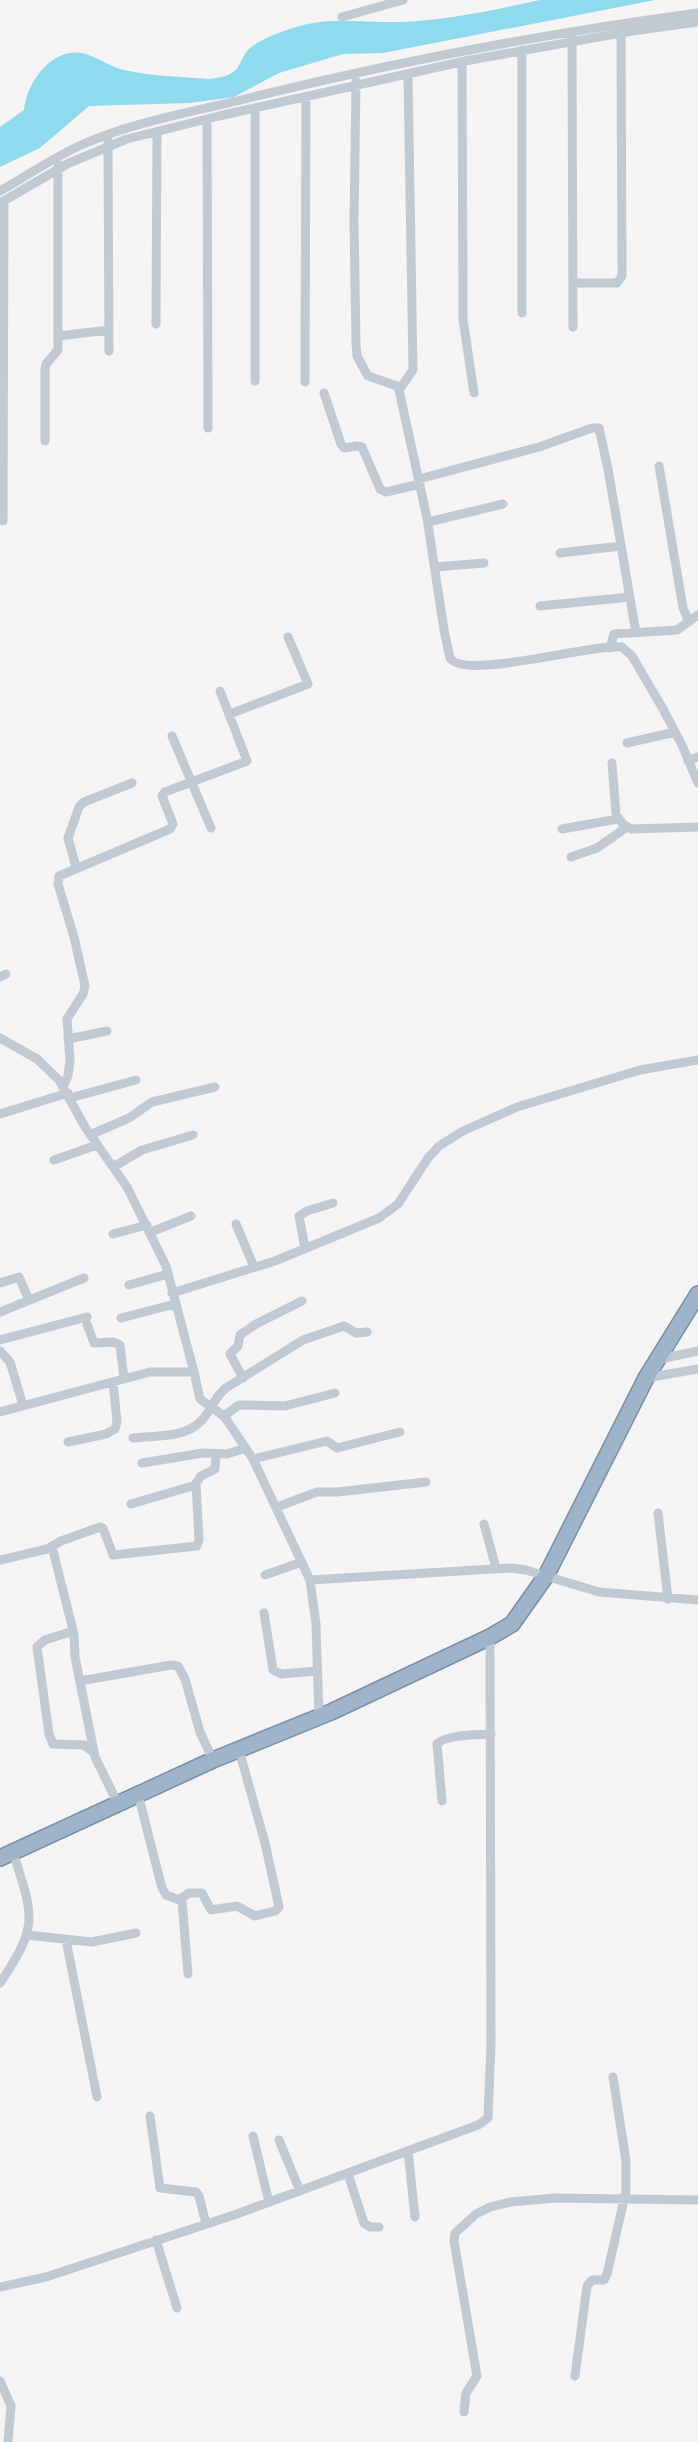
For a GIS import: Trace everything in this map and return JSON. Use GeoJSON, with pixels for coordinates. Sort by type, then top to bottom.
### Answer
{"type":"FeatureCollection","features":[{"type":"Feature","properties":{"kind":"highway"},"geometry":{"type":"LineString","coordinates":[[6,1855],[213,1760],[319,1717],[512,1624],[546,1576],[655,1360],[698,1294]]}},
{"type":"Feature","properties":{"kind":"street"},"geometry":{"type":"LineString","coordinates":[[342,17],[404,0]]}},
{"type":"Feature","properties":{"kind":"street"},"geometry":{"type":"LineString","coordinates":[[3,521],[2,202],[58,169],[109,146],[157,132],[356,85],[698,13]]}},
{"type":"Feature","properties":{"kind":"street"},"geometry":{"type":"LineString","coordinates":[[0,190],[57,157],[108,135],[152,120],[430,56],[572,31],[698,22]]}},
{"type":"Feature","properties":{"kind":"street"},"geometry":{"type":"LineString","coordinates":[[573,283],[617,283],[622,276],[621,28]]}},
{"type":"Feature","properties":{"kind":"street"},"geometry":{"type":"LineString","coordinates":[[572,31],[573,327]]}},
{"type":"Feature","properties":{"kind":"street"},"geometry":{"type":"LineString","coordinates":[[522,50],[522,313]]}},
{"type":"Feature","properties":{"kind":"street"},"geometry":{"type":"LineString","coordinates":[[462,62],[463,319],[474,393]]}},
{"type":"Feature","properties":{"kind":"street"},"geometry":{"type":"LineString","coordinates":[[357,73],[354,223],[358,356],[368,376],[400,387]]}},
{"type":"Feature","properties":{"kind":"street"},"geometry":{"type":"LineString","coordinates":[[408,74],[413,370],[411,377],[400,387],[400,395],[428,522],[448,652],[453,662],[457,664],[486,665],[622,647],[627,650],[675,732],[698,782]]}},
{"type":"Feature","properties":{"kind":"street"},"geometry":{"type":"LineString","coordinates":[[305,382],[306,96]]}},
{"type":"Feature","properties":{"kind":"street"},"geometry":{"type":"LineString","coordinates":[[255,108],[255,381]]}},
{"type":"Feature","properties":{"kind":"street"},"geometry":{"type":"LineString","coordinates":[[207,119],[208,428]]}},
{"type":"Feature","properties":{"kind":"street"},"geometry":{"type":"LineString","coordinates":[[156,324],[157,132]]}},
{"type":"Feature","properties":{"kind":"street"},"geometry":{"type":"LineString","coordinates":[[108,135],[109,352]]}},
{"type":"Feature","properties":{"kind":"street"},"geometry":{"type":"LineString","coordinates":[[45,440],[45,369],[46,364],[57,353],[58,336],[57,157]]}},
{"type":"Feature","properties":{"kind":"street"},"geometry":{"type":"LineString","coordinates":[[58,336],[109,330]]}},
{"type":"Feature","properties":{"kind":"street"},"geometry":{"type":"LineString","coordinates":[[324,393],[340,444],[344,448],[357,446],[362,448],[380,489],[386,492],[539,447],[596,427],[601,432],[636,633]]}},
{"type":"Feature","properties":{"kind":"street"},"geometry":{"type":"LineString","coordinates":[[660,466],[683,608],[690,622]]}},
{"type":"Feature","properties":{"kind":"street"},"geometry":{"type":"LineString","coordinates":[[428,522],[503,504]]}},
{"type":"Feature","properties":{"kind":"street"},"geometry":{"type":"LineString","coordinates":[[560,553],[622,546]]}},
{"type":"Feature","properties":{"kind":"street"},"geometry":{"type":"LineString","coordinates":[[435,567],[484,562]]}},
{"type":"Feature","properties":{"kind":"street"},"geometry":{"type":"LineString","coordinates":[[540,606],[630,597]]}},
{"type":"Feature","properties":{"kind":"street"},"geometry":{"type":"LineString","coordinates":[[610,648],[614,634],[677,630],[698,615]]}},
{"type":"Feature","properties":{"kind":"street"},"geometry":{"type":"LineString","coordinates":[[230,714],[308,684],[288,637]]}},
{"type":"Feature","properties":{"kind":"street"},"geometry":{"type":"LineString","coordinates":[[67,1093],[70,1069],[67,1018],[83,994],[85,986],[58,880],[62,873],[170,830],[173,824],[163,794],[191,780],[247,761],[220,691]]}},
{"type":"Feature","properties":{"kind":"street"},"geometry":{"type":"LineString","coordinates":[[627,743],[675,732]]}},
{"type":"Feature","properties":{"kind":"street"},"geometry":{"type":"LineString","coordinates":[[172,736],[211,828]]}},
{"type":"Feature","properties":{"kind":"street"},"geometry":{"type":"LineString","coordinates":[[688,761],[698,757]]}},
{"type":"Feature","properties":{"kind":"street"},"geometry":{"type":"LineString","coordinates":[[612,763],[618,819],[627,827]]}},
{"type":"Feature","properties":{"kind":"street"},"geometry":{"type":"LineString","coordinates":[[76,867],[68,838],[79,807],[84,802],[132,783]]}},
{"type":"Feature","properties":{"kind":"street"},"geometry":{"type":"LineString","coordinates":[[562,829],[618,819]]}},
{"type":"Feature","properties":{"kind":"street"},"geometry":{"type":"LineString","coordinates":[[571,857],[597,848],[627,827],[698,827]]}},
{"type":"Feature","properties":{"kind":"street"},"geometry":{"type":"LineString","coordinates":[[68,1039],[107,1031]]}},
{"type":"Feature","properties":{"kind":"street"},"geometry":{"type":"LineString","coordinates":[[0,1038],[37,1059],[67,1093],[90,1135],[127,1187],[149,1228],[168,1274],[198,1394],[205,1405],[224,1416],[253,1459],[310,1580],[314,1601],[319,1717]]}},
{"type":"Feature","properties":{"kind":"street"},"geometry":{"type":"LineString","coordinates":[[172,1293],[254,1267],[305,1248],[389,1212],[398,1204],[428,1158],[439,1146],[464,1131],[517,1107],[640,1070],[698,1060]]}},
{"type":"Feature","properties":{"kind":"street"},"geometry":{"type":"LineString","coordinates":[[0,1114],[67,1093],[136,1080]]}},
{"type":"Feature","properties":{"kind":"street"},"geometry":{"type":"LineString","coordinates":[[90,1135],[129,1118],[152,1102],[215,1087]]}},
{"type":"Feature","properties":{"kind":"street"},"geometry":{"type":"LineString","coordinates":[[113,1167],[142,1150],[193,1136]]}},
{"type":"Feature","properties":{"kind":"street"},"geometry":{"type":"LineString","coordinates":[[54,1160],[97,1145]]}},
{"type":"Feature","properties":{"kind":"street"},"geometry":{"type":"LineString","coordinates":[[305,1248],[299,1216],[306,1211],[333,1203]]}},
{"type":"Feature","properties":{"kind":"street"},"geometry":{"type":"LineString","coordinates":[[113,1234],[149,1228],[191,1216]]}},
{"type":"Feature","properties":{"kind":"street"},"geometry":{"type":"LineString","coordinates":[[236,1224],[254,1267]]}},
{"type":"Feature","properties":{"kind":"street"},"geometry":{"type":"LineString","coordinates":[[129,1285],[168,1274]]}},
{"type":"Feature","properties":{"kind":"street"},"geometry":{"type":"LineString","coordinates":[[0,1283],[19,1278],[29,1300]]}},
{"type":"Feature","properties":{"kind":"street"},"geometry":{"type":"LineString","coordinates":[[0,1312],[84,1278]]}},
{"type":"Feature","properties":{"kind":"street"},"geometry":{"type":"LineString","coordinates":[[243,1378],[230,1354],[238,1346],[240,1335],[256,1324],[302,1301]]}},
{"type":"Feature","properties":{"kind":"street"},"geometry":{"type":"LineString","coordinates":[[120,1318],[175,1304]]}},
{"type":"Feature","properties":{"kind":"street"},"geometry":{"type":"LineString","coordinates":[[0,1340],[87,1320],[94,1343],[113,1342],[120,1345],[124,1379]]}},
{"type":"Feature","properties":{"kind":"street"},"geometry":{"type":"LineString","coordinates":[[133,1438],[166,1436],[184,1432],[199,1423],[220,1392],[314,1335],[344,1326],[356,1333],[367,1332]]}},
{"type":"Feature","properties":{"kind":"street"},"geometry":{"type":"LineString","coordinates":[[0,1351],[10,1362],[23,1406]]}},
{"type":"Feature","properties":{"kind":"street"},"geometry":{"type":"LineString","coordinates":[[655,1360],[698,1351]]}},
{"type":"Feature","properties":{"kind":"street"},"geometry":{"type":"LineString","coordinates":[[0,1364],[10,1362]]}},
{"type":"Feature","properties":{"kind":"street"},"geometry":{"type":"LineString","coordinates":[[646,1378],[698,1369]]}},
{"type":"Feature","properties":{"kind":"street"},"geometry":{"type":"LineString","coordinates":[[0,1412],[150,1372],[194,1372]]}},
{"type":"Feature","properties":{"kind":"street"},"geometry":{"type":"LineString","coordinates":[[68,1442],[106,1434],[114,1429],[117,1422],[113,1382]]}},
{"type":"Feature","properties":{"kind":"street"},"geometry":{"type":"LineString","coordinates":[[224,1416],[239,1405],[285,1406],[335,1393]]}},
{"type":"Feature","properties":{"kind":"street"},"geometry":{"type":"LineString","coordinates":[[253,1459],[328,1441],[337,1448],[400,1432]]}},
{"type":"Feature","properties":{"kind":"street"},"geometry":{"type":"LineString","coordinates":[[142,1462],[203,1453],[227,1454],[246,1448]]}},
{"type":"Feature","properties":{"kind":"street"},"geometry":{"type":"LineString","coordinates":[[0,1560],[52,1547],[61,1541],[100,1527],[103,1528],[113,1555],[197,1546],[199,1540],[197,1479],[215,1469],[216,1454]]}},
{"type":"Feature","properties":{"kind":"street"},"geometry":{"type":"LineString","coordinates":[[277,1507],[317,1492],[337,1492],[426,1482]]}},
{"type":"Feature","properties":{"kind":"street"},"geometry":{"type":"LineString","coordinates":[[131,1504],[196,1485]]}},
{"type":"Feature","properties":{"kind":"street"},"geometry":{"type":"LineString","coordinates":[[658,1513],[668,1599]]}},
{"type":"Feature","properties":{"kind":"street"},"geometry":{"type":"LineString","coordinates":[[484,1524],[496,1568]]}},
{"type":"Feature","properties":{"kind":"street"},"geometry":{"type":"LineString","coordinates":[[52,1547],[73,1631],[80,1681],[94,1753],[118,1804]]}},
{"type":"Feature","properties":{"kind":"street"},"geometry":{"type":"LineString","coordinates":[[265,1575],[302,1562]]}},
{"type":"Feature","properties":{"kind":"street"},"geometry":{"type":"LineString","coordinates":[[310,1580],[376,1578],[496,1568],[526,1570],[599,1592],[698,1600]]}},
{"type":"Feature","properties":{"kind":"street"},"geometry":{"type":"LineString","coordinates":[[264,1613],[273,1670],[281,1674],[317,1671]]}},
{"type":"Feature","properties":{"kind":"street"},"geometry":{"type":"LineString","coordinates":[[73,1631],[44,1640],[37,1648],[49,1734],[53,1744],[86,1746],[94,1753]]}},
{"type":"Feature","properties":{"kind":"street"},"geometry":{"type":"LineString","coordinates":[[0,2287],[46,2277],[206,2224],[348,2174],[486,2121],[490,2114],[490,1636]]}},
{"type":"Feature","properties":{"kind":"street"},"geometry":{"type":"LineString","coordinates":[[80,1681],[178,1666],[185,1680],[200,1732],[213,1760]]}},
{"type":"Feature","properties":{"kind":"street"},"geometry":{"type":"LineString","coordinates":[[442,1801],[438,1744],[443,1740],[491,1734]]}},
{"type":"Feature","properties":{"kind":"street"},"geometry":{"type":"LineString","coordinates":[[138,1794],[162,1888],[166,1895],[180,1899],[192,1892],[202,1893],[208,1908],[211,1910],[237,1906],[255,1916],[275,1911],[280,1906],[239,1750]]}},
{"type":"Feature","properties":{"kind":"street"},"geometry":{"type":"LineString","coordinates":[[0,1983],[27,1935],[30,1910],[6,1855]]}},
{"type":"Feature","properties":{"kind":"street"},"geometry":{"type":"LineString","coordinates":[[180,1899],[188,1974]]}},
{"type":"Feature","properties":{"kind":"street"},"geometry":{"type":"LineString","coordinates":[[27,1935],[97,1942],[136,1933]]}},
{"type":"Feature","properties":{"kind":"street"},"geometry":{"type":"LineString","coordinates":[[66,1940],[97,2096]]}},
{"type":"Feature","properties":{"kind":"street"},"geometry":{"type":"LineString","coordinates":[[575,2376],[587,2286],[592,2280],[604,2280],[607,2274],[625,2199],[626,2161],[613,2078]]}},
{"type":"Feature","properties":{"kind":"street"},"geometry":{"type":"LineString","coordinates":[[150,2116],[160,2188],[196,2192],[199,2196],[206,2224]]}},
{"type":"Feature","properties":{"kind":"street"},"geometry":{"type":"LineString","coordinates":[[253,2136],[269,2202]]}},
{"type":"Feature","properties":{"kind":"street"},"geometry":{"type":"LineString","coordinates":[[279,2140],[300,2190]]}},
{"type":"Feature","properties":{"kind":"street"},"geometry":{"type":"LineString","coordinates":[[408,2151],[415,2217]]}},
{"type":"Feature","properties":{"kind":"street"},"geometry":{"type":"LineString","coordinates":[[348,2174],[362,2220],[370,2227],[379,2227]]}},
{"type":"Feature","properties":{"kind":"street"},"geometry":{"type":"LineString","coordinates":[[464,2412],[466,2393],[477,2376],[454,2241],[455,2233],[478,2212],[502,2204],[555,2198],[698,2200]]}},
{"type":"Feature","properties":{"kind":"street"},"geometry":{"type":"LineString","coordinates":[[156,2240],[176,2308]]}},
{"type":"Feature","properties":{"kind":"street"},"geometry":{"type":"LineString","coordinates":[[0,2381],[11,2406],[8,2442]]}},
{"type":"Feature","properties":{"kind":"water"},"geometry":{"type":"Polygon","coordinates":[[[540,0],[655,0],[383,53],[343,54],[279,73],[234,97],[190,103],[89,106],[40,148],[0,167],[0,127],[24,110],[35,79],[50,62],[60,56],[70,53],[81,53],[134,72],[209,79],[231,74],[236,70],[249,49],[257,43],[303,25],[327,21],[401,22],[436,19],[540,0]]]}}]}
